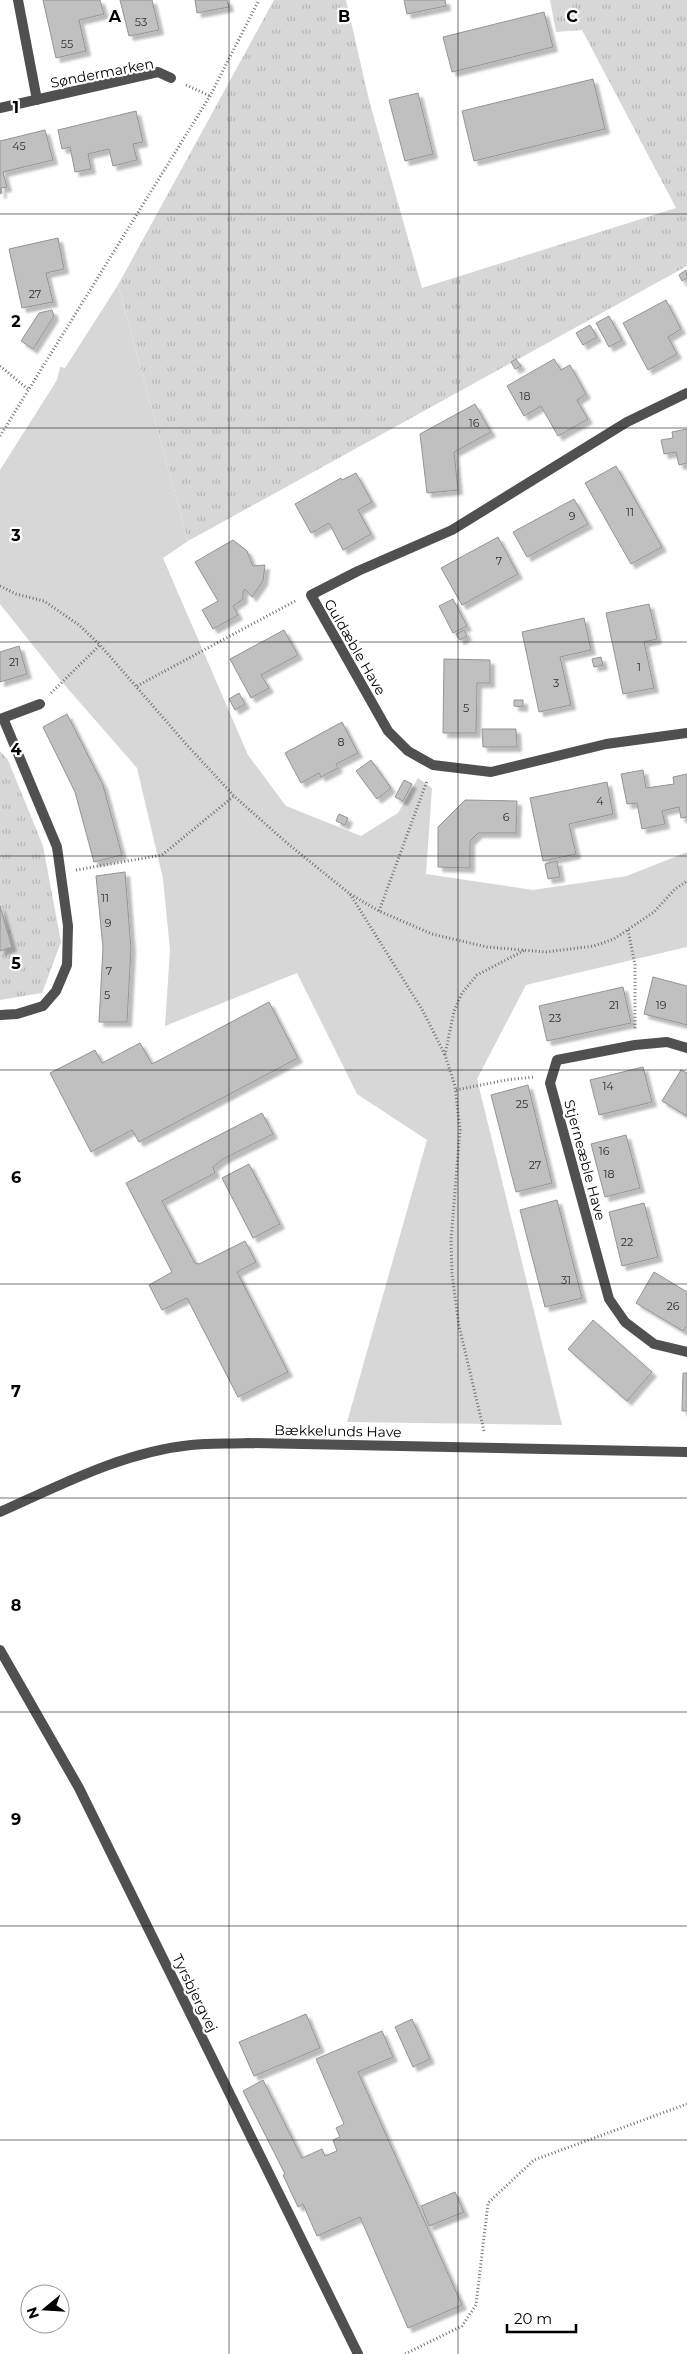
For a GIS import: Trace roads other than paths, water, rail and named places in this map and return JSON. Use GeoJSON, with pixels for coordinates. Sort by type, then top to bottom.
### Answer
{"type":"FeatureCollection","features":[{"type":"Feature","properties":{"kind":"street","name":"Søndermarken"},"geometry":{"type":"LineString","coordinates":[[18,0],[37,100]]}},
{"type":"Feature","properties":{"kind":"street","name":"Søndermarken"},"geometry":{"type":"LineString","coordinates":[[0,108],[158,72],[171,78]]}},
{"type":"Feature","properties":{"kind":"street","name":"Guldæble Have"},"geometry":{"type":"LineString","coordinates":[[687,393],[627,422],[452,530],[358,571],[310,595],[388,731],[408,751],[433,765],[491,772],[606,744],[687,733]]}},
{"type":"Feature","properties":{"kind":"street"},"geometry":{"type":"LineString","coordinates":[[0,1016],[18,1014],[43,1006],[56,991],[67,965],[68,926],[57,847],[2,718],[40,704]]}},
{"type":"Feature","properties":{"kind":"street","name":"Stjerneæble Have"},"geometry":{"type":"LineString","coordinates":[[687,1048],[667,1042],[635,1045],[557,1060],[550,1083],[609,1299],[625,1322],[654,1344],[687,1352]]}},
{"type":"Feature","properties":{"kind":"street","name":"Bækkelunds Have"},"geometry":{"type":"LineString","coordinates":[[0,1512],[92,1471],[140,1456],[190,1445],[248,1443],[687,1452]]}},
{"type":"Feature","properties":{"kind":"street","name":"Tyrsbjergvej"},"geometry":{"type":"LineString","coordinates":[[0,1650],[80,1788],[358,2354]]}}]}
